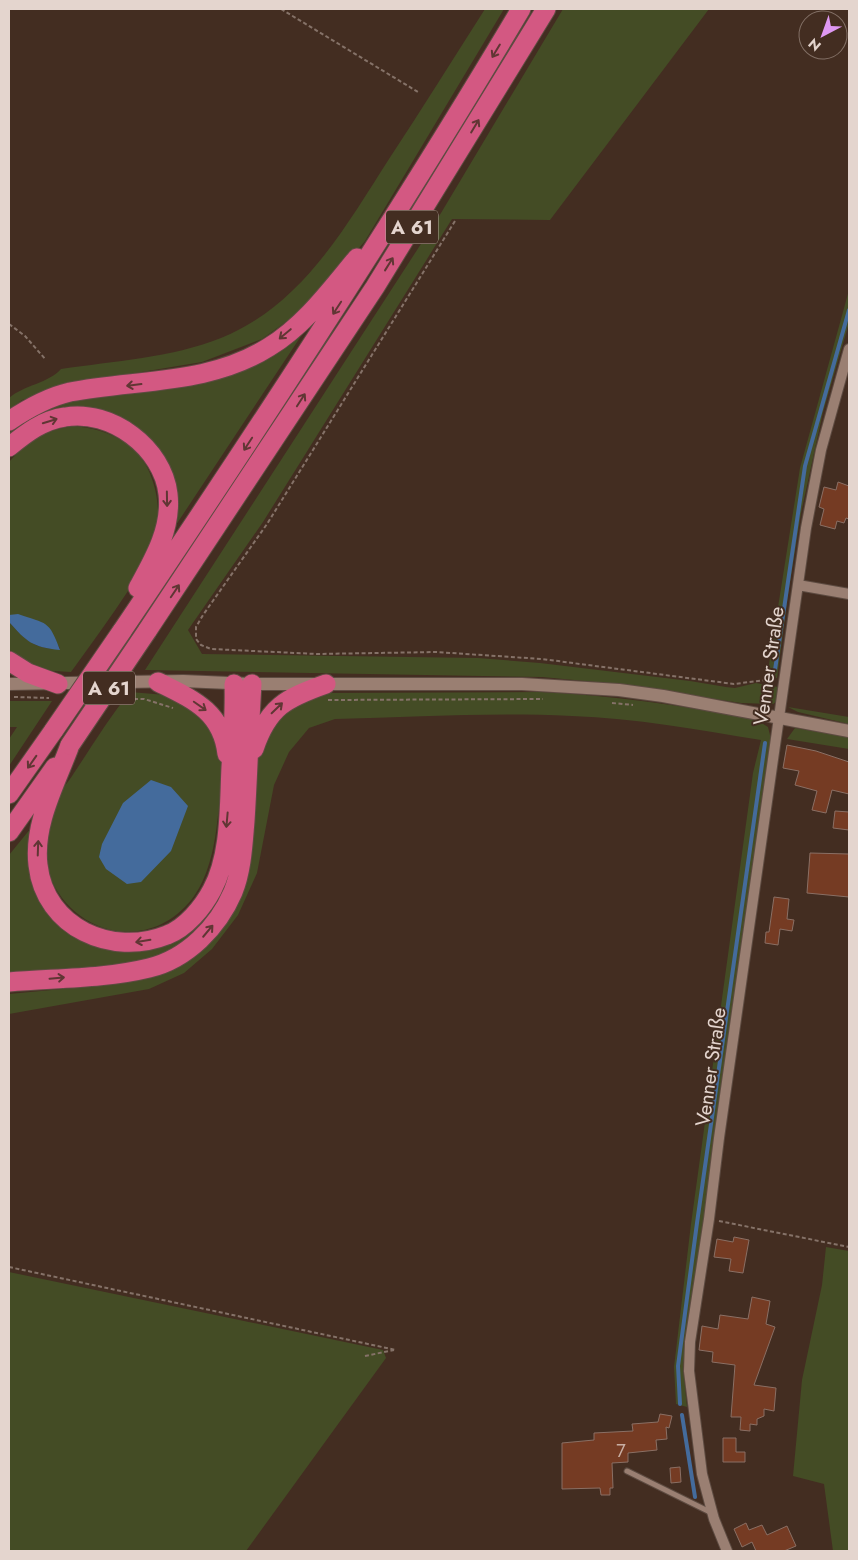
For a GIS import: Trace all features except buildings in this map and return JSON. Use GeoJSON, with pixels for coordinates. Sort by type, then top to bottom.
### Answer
{"type":"FeatureCollection","features":[{"type":"Feature","properties":{"kind":"highway","name":"A 61"},"geometry":{"type":"LineString","coordinates":[[9,794],[122,631],[271,409],[400,208],[521,9]]}},
{"type":"Feature","properties":{"kind":"highway","name":"A 61"},"geometry":{"type":"LineString","coordinates":[[9,832],[148,631],[375,287],[546,9]]}},
{"type":"Feature","properties":{"kind":"highway"},"geometry":{"type":"LineString","coordinates":[[9,421],[29,407],[69,392],[174,380],[225,368],[270,347],[308,315],[400,208]]}},
{"type":"Feature","properties":{"kind":"highway"},"geometry":{"type":"LineString","coordinates":[[9,446],[38,425],[66,416],[89,416],[112,423],[133,436],[150,453],[162,476],[168,494],[166,521],[156,556],[128,605],[122,631]]}},
{"type":"Feature","properties":{"kind":"highway"},"geometry":{"type":"LineString","coordinates":[[9,662],[57,691]]}},
{"type":"Feature","properties":{"kind":"highway"},"geometry":{"type":"LineString","coordinates":[[158,682],[181,693],[213,715],[226,747],[230,782]]}},
{"type":"Feature","properties":{"kind":"highway"},"geometry":{"type":"LineString","coordinates":[[70,745],[42,819],[37,843],[38,866],[44,889],[56,910],[74,928],[94,938],[117,943],[143,942],[168,935],[192,918],[212,890],[224,853],[230,782],[243,684]]}},
{"type":"Feature","properties":{"kind":"highway"},"geometry":{"type":"LineString","coordinates":[[9,982],[115,974],[150,968],[178,956],[202,938],[219,918],[234,891],[242,856],[249,767],[243,684]]}},
{"type":"Feature","properties":{"kind":"highway"},"geometry":{"type":"LineString","coordinates":[[249,767],[260,729],[269,716],[285,701],[298,694],[324,692]]}},
{"type":"Feature","properties":{"kind":"street","name":"Venner Straße"},"geometry":{"type":"LineString","coordinates":[[727,1551],[713,1514],[702,1474],[688,1371],[690,1342],[710,1219],[719,1138],[806,528],[821,450],[849,349]]}},
{"type":"Feature","properties":{"kind":"street","name":"Venner Straße"},"geometry":{"type":"LineString","coordinates":[[798,585],[849,594]]}},
{"type":"Feature","properties":{"kind":"street"},"geometry":{"type":"LineString","coordinates":[[9,684],[57,691],[158,682],[243,684],[324,692],[522,684],[619,690],[849,731]]}},
{"type":"Feature","properties":{"kind":"lane"},"geometry":{"type":"LineString","coordinates":[[627,1471],[713,1514]]}},
{"type":"Feature","properties":{"kind":"path"},"geometry":{"type":"LineString","coordinates":[[281,9],[418,92]]}},
{"type":"Feature","properties":{"kind":"path"},"geometry":{"type":"LineString","coordinates":[[455,221],[267,524],[203,615],[196,627],[196,639],[210,649],[317,654],[436,652],[542,659],[734,684],[766,680],[784,684]]}},
{"type":"Feature","properties":{"kind":"path"},"geometry":{"type":"LineString","coordinates":[[9,324],[25,336],[46,360]]}},
{"type":"Feature","properties":{"kind":"path"},"geometry":{"type":"LineString","coordinates":[[9,697],[57,691]]}},
{"type":"Feature","properties":{"kind":"path"},"geometry":{"type":"LineString","coordinates":[[324,692],[552,699]]}},
{"type":"Feature","properties":{"kind":"path"},"geometry":{"type":"LineString","coordinates":[[114,699],[144,699],[181,710]]}},
{"type":"Feature","properties":{"kind":"path"},"geometry":{"type":"LineString","coordinates":[[610,703],[638,706]]}},
{"type":"Feature","properties":{"kind":"path"},"geometry":{"type":"LineString","coordinates":[[710,1219],[849,1247]]}},
{"type":"Feature","properties":{"kind":"path"},"geometry":{"type":"LineString","coordinates":[[9,1267],[396,1350],[365,1356]]}},
{"type":"Feature","properties":{"kind":"green space"},"geometry":{"type":"Polygon","coordinates":[[[485,9],[504,9],[365,241],[312,303],[262,339],[202,362],[75,383],[22,400],[9,410],[9,398],[50,378],[61,369],[142,358],[202,345],[250,324],[275,306],[298,285],[337,238],[485,9]]]}},
{"type":"Feature","properties":{"kind":"green space"},"geometry":{"type":"Polygon","coordinates":[[[563,9],[709,9],[550,220],[452,219],[263,522],[188,630],[202,654],[478,658],[540,663],[735,688],[756,683],[778,687],[776,702],[773,704],[741,703],[617,684],[542,677],[145,670],[441,213],[563,9]]]}},
{"type":"Feature","properties":{"kind":"green space"},"geometry":{"type":"Polygon","coordinates":[[[849,290],[849,323],[823,412],[801,513],[777,678],[772,679],[767,677],[800,468],[849,290]]]}},
{"type":"Feature","properties":{"kind":"green space"},"geometry":{"type":"Polygon","coordinates":[[[313,318],[170,534],[163,467],[89,413],[9,438],[9,428],[60,400],[219,373],[313,318]]]}},
{"type":"Feature","properties":{"kind":"green space"},"geometry":{"type":"Polygon","coordinates":[[[74,426],[85,427],[116,437],[141,457],[152,478],[155,489],[158,525],[153,548],[145,566],[71,672],[37,670],[9,656],[9,622],[20,634],[36,645],[60,649],[58,645],[24,616],[9,615],[9,462],[37,437],[45,433],[74,426]]]}},
{"type":"Feature","properties":{"kind":"green space"},"geometry":{"type":"Polygon","coordinates":[[[130,692],[166,695],[205,714],[223,763],[221,799],[216,834],[206,873],[198,891],[174,916],[155,927],[134,932],[112,930],[92,923],[74,911],[59,894],[48,872],[45,856],[48,830],[54,805],[58,797],[130,692]]]}},
{"type":"Feature","properties":{"kind":"green space"},"geometry":{"type":"Polygon","coordinates":[[[540,692],[648,702],[755,719],[768,727],[771,739],[683,1367],[687,1407],[676,1404],[674,1367],[691,1224],[753,773],[761,740],[643,722],[596,717],[513,714],[335,719],[309,728],[289,752],[274,785],[257,873],[238,915],[212,949],[184,973],[149,989],[9,1014],[9,994],[94,986],[142,979],[222,926],[258,753],[281,710],[325,693],[540,692]]]}},
{"type":"Feature","properties":{"kind":"green space"},"geometry":{"type":"Polygon","coordinates":[[[9,701],[52,701],[9,766],[9,739],[17,727],[9,727],[9,701]]]}},
{"type":"Feature","properties":{"kind":"green space"},"geometry":{"type":"Polygon","coordinates":[[[788,707],[849,717],[849,724],[798,712],[788,707]]]}},
{"type":"Feature","properties":{"kind":"green space"},"geometry":{"type":"Polygon","coordinates":[[[795,728],[849,737],[849,749],[787,739],[795,728]]]}},
{"type":"Feature","properties":{"kind":"green space"},"geometry":{"type":"Polygon","coordinates":[[[239,814],[233,866],[229,882],[215,913],[194,936],[168,952],[138,963],[106,970],[9,979],[9,855],[31,828],[30,853],[34,878],[104,944],[193,919],[239,814]]]}},
{"type":"Feature","properties":{"kind":"green space"},"geometry":{"type":"Polygon","coordinates":[[[826,1247],[849,1251],[849,1551],[833,1551],[824,1484],[793,1476],[802,1380],[822,1285],[826,1247]]]}},
{"type":"Feature","properties":{"kind":"green space"},"geometry":{"type":"Polygon","coordinates":[[[9,1272],[383,1350],[386,1358],[246,1551],[9,1551],[9,1272]]]}},
{"type":"Feature","properties":{"kind":"water"},"geometry":{"type":"Polygon","coordinates":[[[18,614],[46,624],[53,633],[60,650],[36,645],[26,639],[9,622],[9,615],[18,614]]]}},
{"type":"Feature","properties":{"kind":"water"},"geometry":{"type":"Polygon","coordinates":[[[151,780],[171,787],[188,806],[171,851],[141,882],[127,884],[106,869],[99,857],[102,844],[123,803],[151,780]]]}},
{"type":"Feature","properties":{"kind":"waterway"},"geometry":{"type":"LineString","coordinates":[[775,670],[805,466],[849,310]]}},
{"type":"Feature","properties":{"kind":"waterway"},"geometry":{"type":"LineString","coordinates":[[680,1404],[678,1366],[765,743]]}},
{"type":"Feature","properties":{"kind":"waterway"},"geometry":{"type":"LineString","coordinates":[[682,1415],[695,1497]]}}]}
